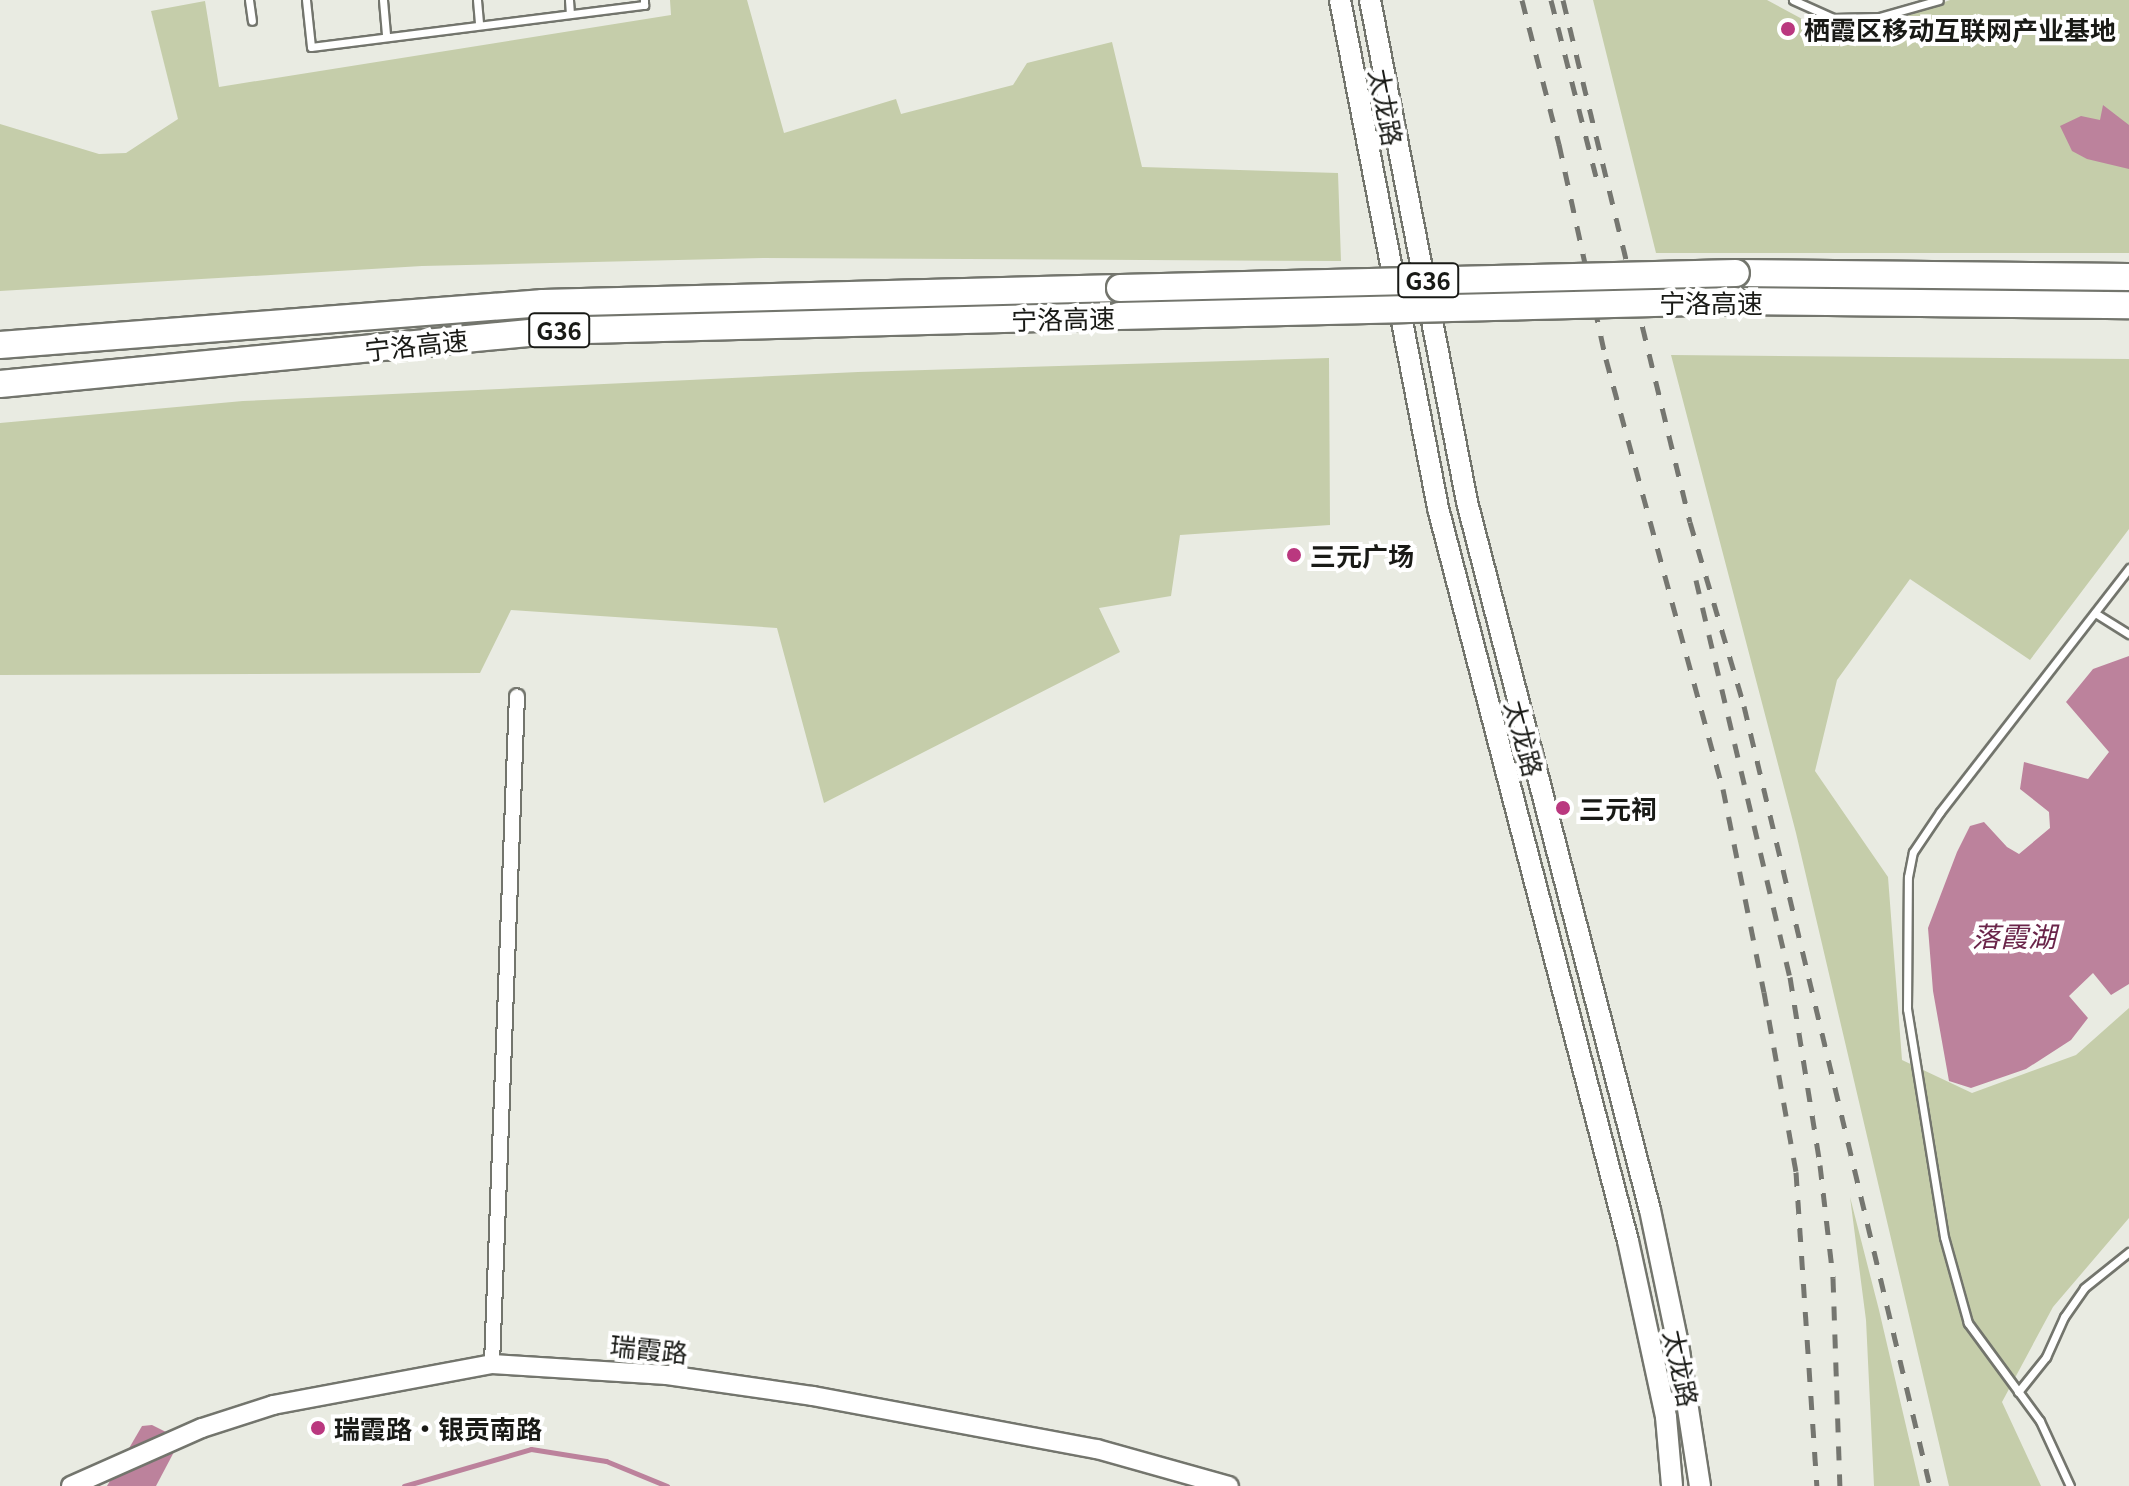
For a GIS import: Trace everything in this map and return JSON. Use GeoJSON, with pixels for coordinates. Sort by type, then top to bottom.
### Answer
{"type":"FeatureCollection","features":[{"type":"Feature","properties":{"kind":"highway","name":"宁洛高速"},"geometry":{"type":"LineString","coordinates":[[0,345],[543,303],[1736,273],[2129,277]]}},
{"type":"Feature","properties":{"kind":"highway","name":"宁洛高速"},"geometry":{"type":"LineString","coordinates":[[0,384],[549,331],[1735,301],[2129,305]]}},
{"type":"Feature","properties":{"kind":"main road","name":"太龙路"},"geometry":{"type":"LineString","coordinates":[[1340,0],[1438,508],[1628,1241],[1666,1417],[1672,1486]]}},
{"type":"Feature","properties":{"kind":"main road","name":"太龙路"},"geometry":{"type":"LineString","coordinates":[[1370,0],[1467,502],[1650,1210],[1678,1344],[1700,1486]]}},
{"type":"Feature","properties":{"kind":"street"},"geometry":{"type":"LineString","coordinates":[[492,1364],[517,696]]}},
{"type":"Feature","properties":{"kind":"street","name":"瑞霞路"},"geometry":{"type":"LineString","coordinates":[[71,1486],[202,1428],[273,1405],[492,1364],[667,1375],[813,1396],[1097,1449],[1229,1486]]}},
{"type":"Feature","properties":{"kind":"lane"},"geometry":{"type":"LineString","coordinates":[[249,0],[252,21]]}},
{"type":"Feature","properties":{"kind":"lane"},"geometry":{"type":"LineString","coordinates":[[306,0],[311,47],[644,5],[644,0]]}},
{"type":"Feature","properties":{"kind":"lane"},"geometry":{"type":"LineString","coordinates":[[383,0],[386,37]]}},
{"type":"Feature","properties":{"kind":"lane"},"geometry":{"type":"LineString","coordinates":[[477,0],[479,25]]}},
{"type":"Feature","properties":{"kind":"lane"},"geometry":{"type":"LineString","coordinates":[[569,0],[570,14]]}},
{"type":"Feature","properties":{"kind":"lane"},"geometry":{"type":"LineString","coordinates":[[1793,0],[1833,18],[1879,17],[1939,0]]}},
{"type":"Feature","properties":{"kind":"lane"},"geometry":{"type":"LineString","coordinates":[[2070,1486],[2040,1421],[1968,1323],[1944,1237],[1907,1009],[1908,877],[1913,852],[1940,812],[2129,568]]}},
{"type":"Feature","properties":{"kind":"lane"},"geometry":{"type":"LineString","coordinates":[[2095,613],[2129,634]]}},
{"type":"Feature","properties":{"kind":"lane"},"geometry":{"type":"LineString","coordinates":[[2018,1392],[2046,1357],[2064,1317],[2084,1288],[2129,1252]]}},
{"type":"Feature","properties":{"kind":"green space"},"geometry":{"type":"Polygon","coordinates":[[[670,0],[747,0],[784,133],[896,99],[901,114],[1013,85],[1027,63],[1112,42],[1142,167],[1338,173],[1341,261],[763,258],[422,266],[0,291],[0,124],[99,154],[126,153],[178,119],[151,11],[205,1],[219,87],[671,15],[670,0]]]}},
{"type":"Feature","properties":{"kind":"green space"},"geometry":{"type":"Polygon","coordinates":[[[1593,0],[1767,0],[1804,20],[1867,31],[1950,0],[2129,0],[2129,253],[1656,253],[1593,0]]]}},
{"type":"Feature","properties":{"kind":"green space"},"geometry":{"type":"Polygon","coordinates":[[[1671,355],[2129,359],[2129,529],[2030,660],[1910,579],[1837,680],[1815,771],[1888,877],[1902,1060],[1972,1093],[2076,1055],[2129,1008],[2129,1218],[2053,1307],[2002,1402],[2041,1486],[1949,1486],[1796,833],[1671,355]]]}},
{"type":"Feature","properties":{"kind":"green space"},"geometry":{"type":"Polygon","coordinates":[[[1329,358],[1330,525],[1180,535],[1171,596],[1099,608],[1120,652],[824,803],[777,628],[511,610],[480,673],[0,675],[0,423],[243,401],[858,372],[1329,358]]]}},
{"type":"Feature","properties":{"kind":"green space"},"geometry":{"type":"Polygon","coordinates":[[[1850,1197],[1920,1486],[1874,1486],[1866,1320],[1850,1197]]]}},
{"type":"Feature","properties":{"kind":"water"},"geometry":{"type":"Polygon","coordinates":[[[2103,105],[2129,125],[2129,169],[2087,159],[2072,151],[2060,126],[2081,116],[2100,120],[2103,105]]]}},
{"type":"Feature","properties":{"kind":"water","name":"落霞湖"},"geometry":{"type":"Polygon","coordinates":[[[2129,656],[2129,984],[2111,995],[2093,973],[2069,996],[2088,1018],[2071,1040],[2026,1069],[1971,1088],[1949,1081],[1933,991],[1928,928],[1957,852],[1970,826],[1984,822],[2007,847],[2019,854],[2050,828],[2049,812],[2020,789],[2024,762],[2088,779],[2109,752],[2066,702],[2093,669],[2129,656]]]}},
{"type":"Feature","properties":{"kind":"water"},"geometry":{"type":"Polygon","coordinates":[[[152,1425],[176,1437],[175,1450],[156,1486],[107,1486],[142,1426],[152,1425]]]}},
{"type":"Feature","properties":{"kind":"waterway"},"geometry":{"type":"LineString","coordinates":[[404,1486],[531,1449],[606,1461],[667,1486]]}},
{"type":"Feature","properties":{"kind":"railway"},"geometry":{"type":"LineString","coordinates":[[1522,0],[1559,144],[1606,359],[1723,789],[1764,992],[1796,1172],[1817,1486]]}},
{"type":"Feature","properties":{"kind":"railway"},"geometry":{"type":"LineString","coordinates":[[1551,0],[1597,181]]}},
{"type":"Feature","properties":{"kind":"railway"},"geometry":{"type":"LineString","coordinates":[[1563,0],[1690,522],[1744,706],[1930,1486]]}},
{"type":"Feature","properties":{"kind":"railway"},"geometry":{"type":"LineString","coordinates":[[1696,580],[1790,977],[1820,1165],[1833,1278],[1840,1486]]}},
{"type":"Feature","properties":{"kind":"place","name":"栖霞区移动互联网产业基地"},"geometry":{"type":"Point","coordinates":[1788,29]}},
{"type":"Feature","properties":{"kind":"place","name":"三元广场"},"geometry":{"type":"Point","coordinates":[1294,555]}},
{"type":"Feature","properties":{"kind":"place","name":"三元祠"},"geometry":{"type":"Point","coordinates":[1563,808]}},
{"type":"Feature","properties":{"kind":"place","name":"瑞霞路·银贡南路"},"geometry":{"type":"Point","coordinates":[318,1428]}}]}
